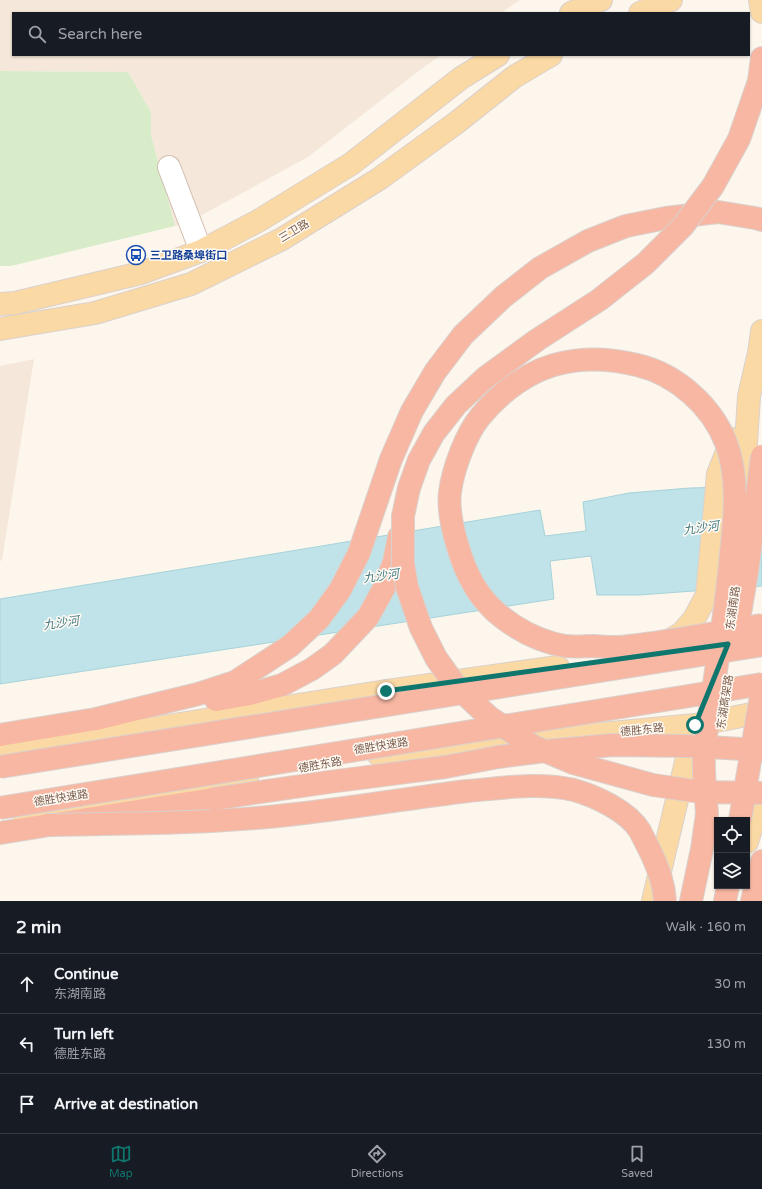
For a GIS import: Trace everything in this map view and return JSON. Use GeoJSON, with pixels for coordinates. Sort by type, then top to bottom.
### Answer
{"type":"FeatureCollection","features":[{"type":"Feature","properties":{"kind":"highway"},"geometry":{"type":"LineString","coordinates":[[0,735],[250,694],[282,686],[312,669],[333,654],[368,618],[384,588],[394,562],[409,488],[419,460],[434,433],[456,405],[485,378],[536,340],[599,300],[646,263],[683,226],[713,186],[739,139],[759,81],[762,58]]}},
{"type":"Feature","properties":{"kind":"highway"},"geometry":{"type":"LineString","coordinates":[[96,719],[198,694],[235,682],[290,646],[319,619],[340,590],[359,553],[391,459],[412,411],[435,372],[463,335],[503,297],[540,268],[588,241],[626,226],[666,218],[718,212],[762,220]]}},
{"type":"Feature","properties":{"kind":"highway"},"geometry":{"type":"LineString","coordinates":[[707,814],[704,758],[718,657],[721,634],[722,626],[724,611],[729,572],[735,516],[732,463],[726,444],[716,422],[685,387],[668,378],[644,367],[625,362],[587,359],[560,363],[538,370],[496,399],[478,418],[464,444],[455,467],[450,492],[450,511],[454,535],[467,573],[475,588],[487,603],[508,622],[545,641],[566,646],[626,647],[709,634],[717,632],[724,631],[762,625]]}},
{"type":"Feature","properties":{"kind":"highway","name":"东湖高架路"},"geometry":{"type":"LineString","coordinates":[[691,901],[702,849],[747,572],[762,456]]}},
{"type":"Feature","properties":{"kind":"highway"},"geometry":{"type":"LineString","coordinates":[[403,516],[403,564],[407,587],[421,628],[436,658],[456,686],[490,717],[533,746],[573,763],[606,773],[652,785],[700,792],[762,793]]}},
{"type":"Feature","properties":{"kind":"highway"},"geometry":{"type":"LineString","coordinates":[[0,767],[762,645]]}},
{"type":"Feature","properties":{"kind":"highway","name":"德胜快速路"},"geometry":{"type":"LineString","coordinates":[[0,808],[762,684]]}},
{"type":"Feature","properties":{"kind":"highway"},"geometry":{"type":"LineString","coordinates":[[741,817],[762,690]]}},
{"type":"Feature","properties":{"kind":"highway"},"geometry":{"type":"LineString","coordinates":[[0,833],[321,783],[445,767],[545,751],[613,745],[688,746],[762,750]]}},
{"type":"Feature","properties":{"kind":"highway"},"geometry":{"type":"LineString","coordinates":[[48,825],[215,821],[288,815],[513,786],[544,786],[573,790],[597,798],[620,811],[639,829],[657,866],[664,887],[665,901]]}},
{"type":"Feature","properties":{"kind":"highway"},"geometry":{"type":"LineString","coordinates":[[752,901],[762,860]]}},
{"type":"Feature","properties":{"kind":"highway"},"geometry":{"type":"LineString","coordinates":[[725,901],[727,889]]}},
{"type":"Feature","properties":{"kind":"main road"},"geometry":{"type":"LineString","coordinates":[[573,12],[600,0]]}},
{"type":"Feature","properties":{"kind":"main road"},"geometry":{"type":"LineString","coordinates":[[642,12],[671,0]]}},
{"type":"Feature","properties":{"kind":"main road"},"geometry":{"type":"LineString","coordinates":[[760,0],[762,12]]}},
{"type":"Feature","properties":{"kind":"main road"},"geometry":{"type":"LineString","coordinates":[[0,304],[15,303],[141,273],[201,251],[258,221],[351,164],[461,78],[496,56]]}},
{"type":"Feature","properties":{"kind":"main road","name":"三卫路"},"geometry":{"type":"LineString","coordinates":[[0,329],[95,313],[191,284],[282,239],[379,179],[456,123],[514,77],[549,56]]}},
{"type":"Feature","properties":{"kind":"main road","name":"东湖南路"},"geometry":{"type":"LineString","coordinates":[[653,901],[695,725],[728,644],[735,600],[745,476],[749,396],[760,356],[762,331]]}},
{"type":"Feature","properties":{"kind":"main road"},"geometry":{"type":"LineString","coordinates":[[648,655],[682,633],[694,620],[707,594],[718,474],[749,396]]}},
{"type":"Feature","properties":{"kind":"main road"},"geometry":{"type":"LineString","coordinates":[[0,753],[386,691],[762,640]]}},
{"type":"Feature","properties":{"kind":"main road","name":"德胜东路"},"geometry":{"type":"LineString","coordinates":[[0,823],[370,756],[695,725],[762,712]]}},
{"type":"Feature","properties":{"kind":"main road"},"geometry":{"type":"LineString","coordinates":[[750,832],[762,793]]}},
{"type":"Feature","properties":{"kind":"main road"},"geometry":{"type":"LineString","coordinates":[[729,901],[732,889]]}},
{"type":"Feature","properties":{"kind":"lane"},"geometry":{"type":"LineString","coordinates":[[169,167],[201,251]]}},
{"type":"Feature","properties":{"kind":"shaded area"},"geometry":{"type":"Polygon","coordinates":[[[0,0],[520,0],[502,12],[12,12],[12,56],[440,56],[308,157],[202,215],[175,226],[151,135],[151,112],[128,72],[0,71],[0,0]]]}},
{"type":"Feature","properties":{"kind":"shaded area"},"geometry":{"type":"Polygon","coordinates":[[[34,359],[2,560],[0,561],[0,366],[34,359]]]}},
{"type":"Feature","properties":{"kind":"green space"},"geometry":{"type":"Polygon","coordinates":[[[0,71],[128,72],[151,112],[151,135],[175,226],[11,266],[0,266],[0,71]]]}},
{"type":"Feature","properties":{"kind":"water","name":"九沙河"},"geometry":{"type":"Polygon","coordinates":[[[762,486],[762,586],[639,595],[597,595],[591,556],[550,561],[554,599],[0,684],[0,599],[540,510],[545,536],[586,531],[583,502],[629,493],[690,488],[762,486]]]}},
{"type":"Feature","properties":{"kind":"place","name":"三卫路桑埠街口"},"geometry":{"type":"Point","coordinates":[136,255]}},
{"type":"Feature","properties":{"kind":"route"},"geometry":{"type":"LineString","coordinates":[[386,691],[728,644],[695,725]]}}]}
